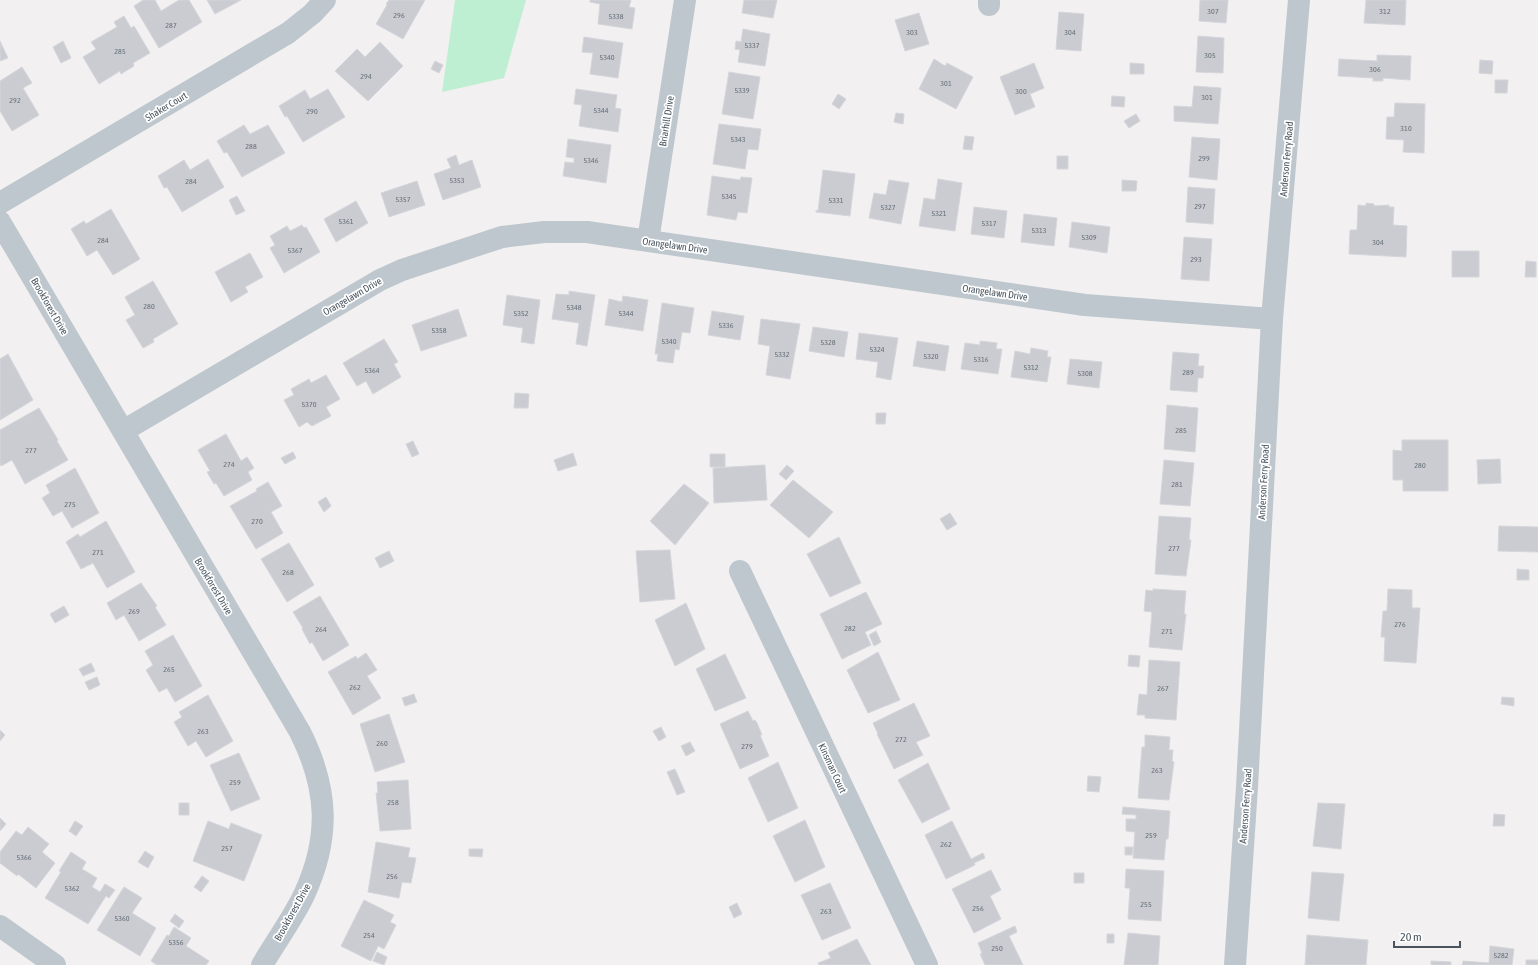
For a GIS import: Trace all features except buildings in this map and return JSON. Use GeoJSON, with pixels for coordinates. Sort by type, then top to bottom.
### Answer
{"type":"FeatureCollection","features":[{"type":"Feature","properties":{"kind":"street","name":"Shaker Court"},"geometry":{"type":"LineString","coordinates":[[0,203],[288,33],[312,14],[325,0]]}},
{"type":"Feature","properties":{"kind":"street","name":"Briarhill Drive"},"geometry":{"type":"LineString","coordinates":[[648,241],[685,0]]}},
{"type":"Feature","properties":{"kind":"street","name":"Anderson Ferry Road"},"geometry":{"type":"LineString","coordinates":[[1235,965],[1247,787],[1272,319],[1299,0]]}},
{"type":"Feature","properties":{"kind":"street","name":"Brookforest Drive"},"geometry":{"type":"LineString","coordinates":[[0,222],[310,751],[320,782],[323,803],[322,835],[316,866],[304,896],[262,965]]}},
{"type":"Feature","properties":{"kind":"street","name":"Orangelawn Drive"},"geometry":{"type":"LineString","coordinates":[[123,431],[380,280],[402,270],[502,237],[544,232],[587,232],[1085,305],[1272,319]]}},
{"type":"Feature","properties":{"kind":"street","name":"Kinsman Court"},"geometry":{"type":"LineString","coordinates":[[740,571],[927,965]]}},
{"type":"Feature","properties":{"kind":"street"},"geometry":{"type":"LineString","coordinates":[[0,926],[55,965]]}},
{"type":"Feature","properties":{"kind":"green space"},"geometry":{"type":"Polygon","coordinates":[[[455,0],[526,0],[504,78],[442,92],[455,0]]]}}]}
